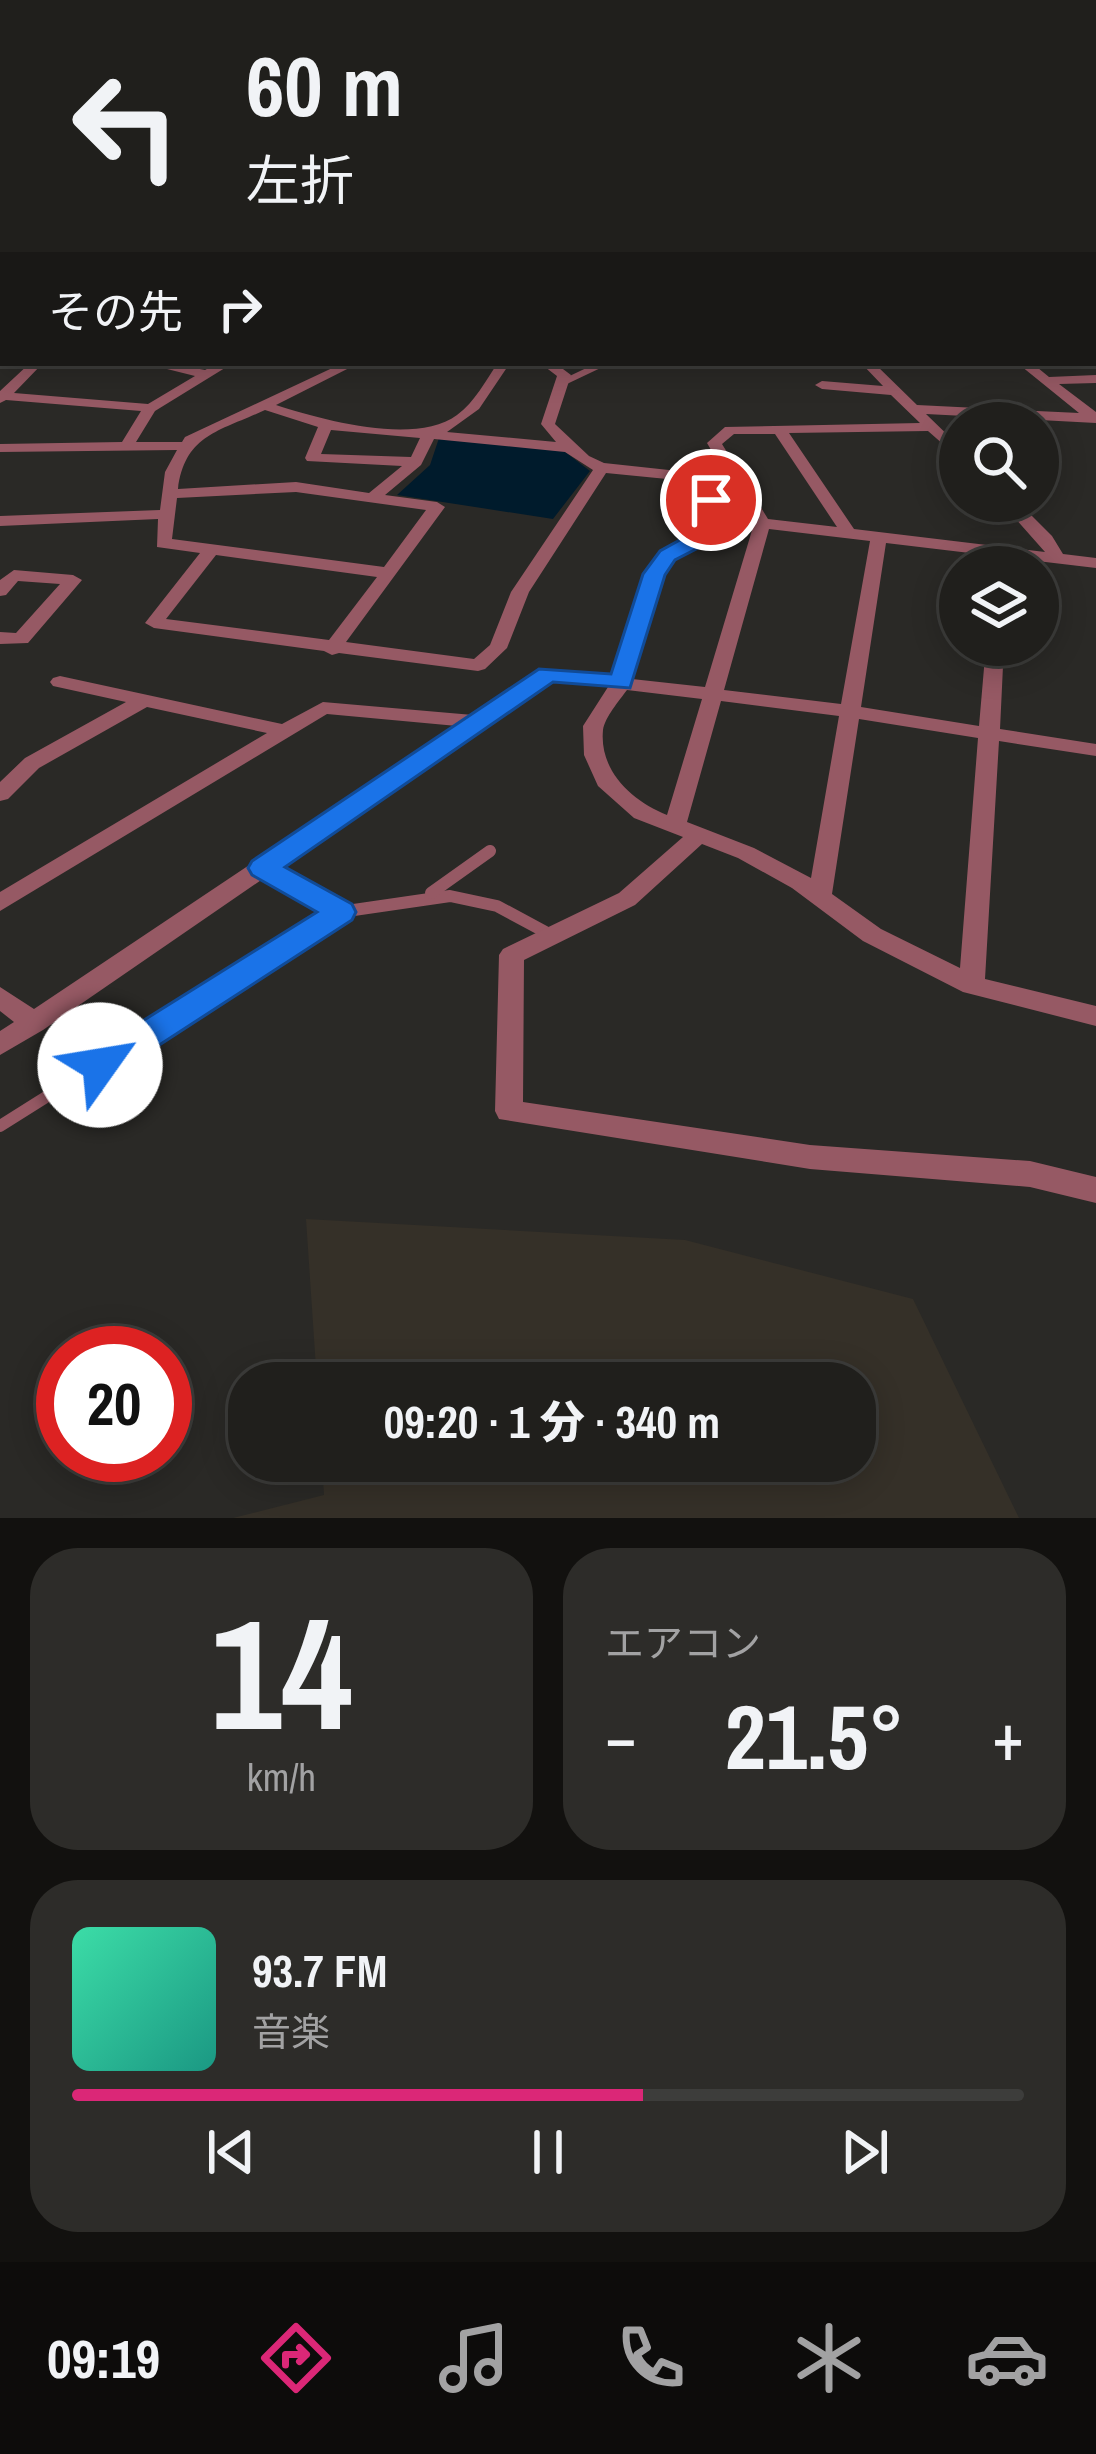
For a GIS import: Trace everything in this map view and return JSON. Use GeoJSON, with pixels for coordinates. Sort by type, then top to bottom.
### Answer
{"type":"FeatureCollection","features":[{"type":"Feature","properties":{"kind":"street"},"geometry":{"type":"LineString","coordinates":[[2,398],[35,366]]}},
{"type":"Feature","properties":{"kind":"street"},"geometry":{"type":"LineString","coordinates":[[164,366],[204,374]]}},
{"type":"Feature","properties":{"kind":"street"},"geometry":{"type":"LineString","coordinates":[[126,447],[150,408],[221,366]]}},
{"type":"Feature","properties":{"kind":"street"},"geometry":{"type":"LineString","coordinates":[[347,366],[194,437],[186,446],[170,494],[163,542],[387,572]]}},
{"type":"Feature","properties":{"kind":"street"},"geometry":{"type":"LineString","coordinates":[[374,496],[416,462],[429,434],[465,420],[502,366]]}},
{"type":"Feature","properties":{"kind":"street"},"geometry":{"type":"LineString","coordinates":[[550,366],[564,375],[564,382],[548,424],[570,448],[600,471],[690,481],[711,500],[696,540],[668,556],[654,574],[621,683],[593,726],[598,770],[621,801],[746,853],[820,896],[872,934],[972,985],[1096,1016]]}},
{"type":"Feature","properties":{"kind":"street"},"geometry":{"type":"LineString","coordinates":[[870,366],[939,435]]}},
{"type":"Feature","properties":{"kind":"street"},"geometry":{"type":"LineString","coordinates":[[1028,366],[1095,419]]}},
{"type":"Feature","properties":{"kind":"street"},"geometry":{"type":"LineString","coordinates":[[1046,381],[1096,379]]}},
{"type":"Feature","properties":{"kind":"street"},"geometry":{"type":"LineString","coordinates":[[822,385],[895,391]]}},
{"type":"Feature","properties":{"kind":"street"},"geometry":{"type":"LineString","coordinates":[[2,398],[150,408]]}},
{"type":"Feature","properties":{"kind":"street"},"geometry":{"type":"LineString","coordinates":[[266,406],[326,425],[570,448]]}},
{"type":"Feature","properties":{"kind":"street"},"geometry":{"type":"LineString","coordinates":[[912,409],[1095,419]]}},
{"type":"Feature","properties":{"kind":"street"},"geometry":{"type":"LineString","coordinates":[[326,425],[312,458],[416,462]]}},
{"type":"Feature","properties":{"kind":"street"},"geometry":{"type":"LineString","coordinates":[[931,427],[730,430],[714,443],[762,523],[713,694],[687,831],[627,899],[512,955],[508,1112],[810,1157],[1030,1174],[1096,1190]]}},
{"type":"Feature","properties":{"kind":"street"},"geometry":{"type":"LineString","coordinates":[[781,430],[848,532]]}},
{"type":"Feature","properties":{"kind":"street"},"geometry":{"type":"LineString","coordinates":[[0,448],[186,446]]}},
{"type":"Feature","properties":{"kind":"street"},"geometry":{"type":"LineString","coordinates":[[212,549],[154,622],[332,649],[408,652],[478,665],[498,648],[520,592],[600,471]]}},
{"type":"Feature","properties":{"kind":"street"},"geometry":{"type":"LineString","coordinates":[[170,494],[296,487],[437,507],[332,649]]}},
{"type":"Feature","properties":{"kind":"street"},"geometry":{"type":"LineString","coordinates":[[0,521],[167,514]]}},
{"type":"Feature","properties":{"kind":"street"},"geometry":{"type":"LineString","coordinates":[[707,520],[879,535],[939,546]]}},
{"type":"Feature","properties":{"kind":"street"},"geometry":{"type":"LineString","coordinates":[[1029,522],[1050,546]]}},
{"type":"Feature","properties":{"kind":"street"},"geometry":{"type":"LineString","coordinates":[[820,896],[879,535]]}},
{"type":"Feature","properties":{"kind":"street"},"geometry":{"type":"LineString","coordinates":[[1059,558],[1096,563]]}},
{"type":"Feature","properties":{"kind":"street"},"geometry":{"type":"LineString","coordinates":[[0,591],[14,575],[73,580],[21,639],[0,638]]}},
{"type":"Feature","properties":{"kind":"street"},"geometry":{"type":"LineString","coordinates":[[972,985],[994,666]]}},
{"type":"Feature","properties":{"kind":"street"},"geometry":{"type":"LineString","coordinates":[[0,1046],[548,674],[848,711],[1096,751]]}},
{"type":"Feature","properties":{"kind":"street"},"geometry":{"type":"LineString","coordinates":[[60,682],[285,730]]}},
{"type":"Feature","properties":{"kind":"street"},"geometry":{"type":"LineString","coordinates":[[0,794],[32,763],[142,701]]}},
{"type":"Feature","properties":{"kind":"street"},"geometry":{"type":"LineString","coordinates":[[0,903],[323,708],[478,722]]}},
{"type":"Feature","properties":{"kind":"street"},"geometry":{"type":"LineString","coordinates":[[0,997],[34,1023]]}},
{"type":"Feature","properties":{"kind":"lane"},"geometry":{"type":"LineString","coordinates":[[564,382],[598,366]]}},
{"type":"Feature","properties":{"kind":"lane"},"geometry":{"type":"LineString","coordinates":[[431,893],[490,851]]}},
{"type":"Feature","properties":{"kind":"lane"},"geometry":{"type":"LineString","coordinates":[[263,868],[340,912]]}},
{"type":"Feature","properties":{"kind":"lane"},"geometry":{"type":"LineString","coordinates":[[0,1126],[340,912],[431,893],[507,904],[554,937]]}},
{"type":"Feature","properties":{"kind":"shaded area"},"geometry":{"type":"Polygon","coordinates":[[[306,1219],[685,1240],[913,1299],[1019,1518],[233,1518],[324,1495],[323,1482],[876,1482],[876,1362],[316,1362],[306,1219]]]}},
{"type":"Feature","properties":{"kind":"water"},"geometry":{"type":"Polygon","coordinates":[[[439,438],[564,451],[590,471],[553,519],[397,495],[430,465],[439,438]]]}},
{"type":"Feature","properties":{"kind":"route"},"geometry":{"type":"LineString","coordinates":[[100,1065],[340,912],[263,868],[548,674],[621,683],[654,574],[668,556],[696,540],[711,500]]}}]}
